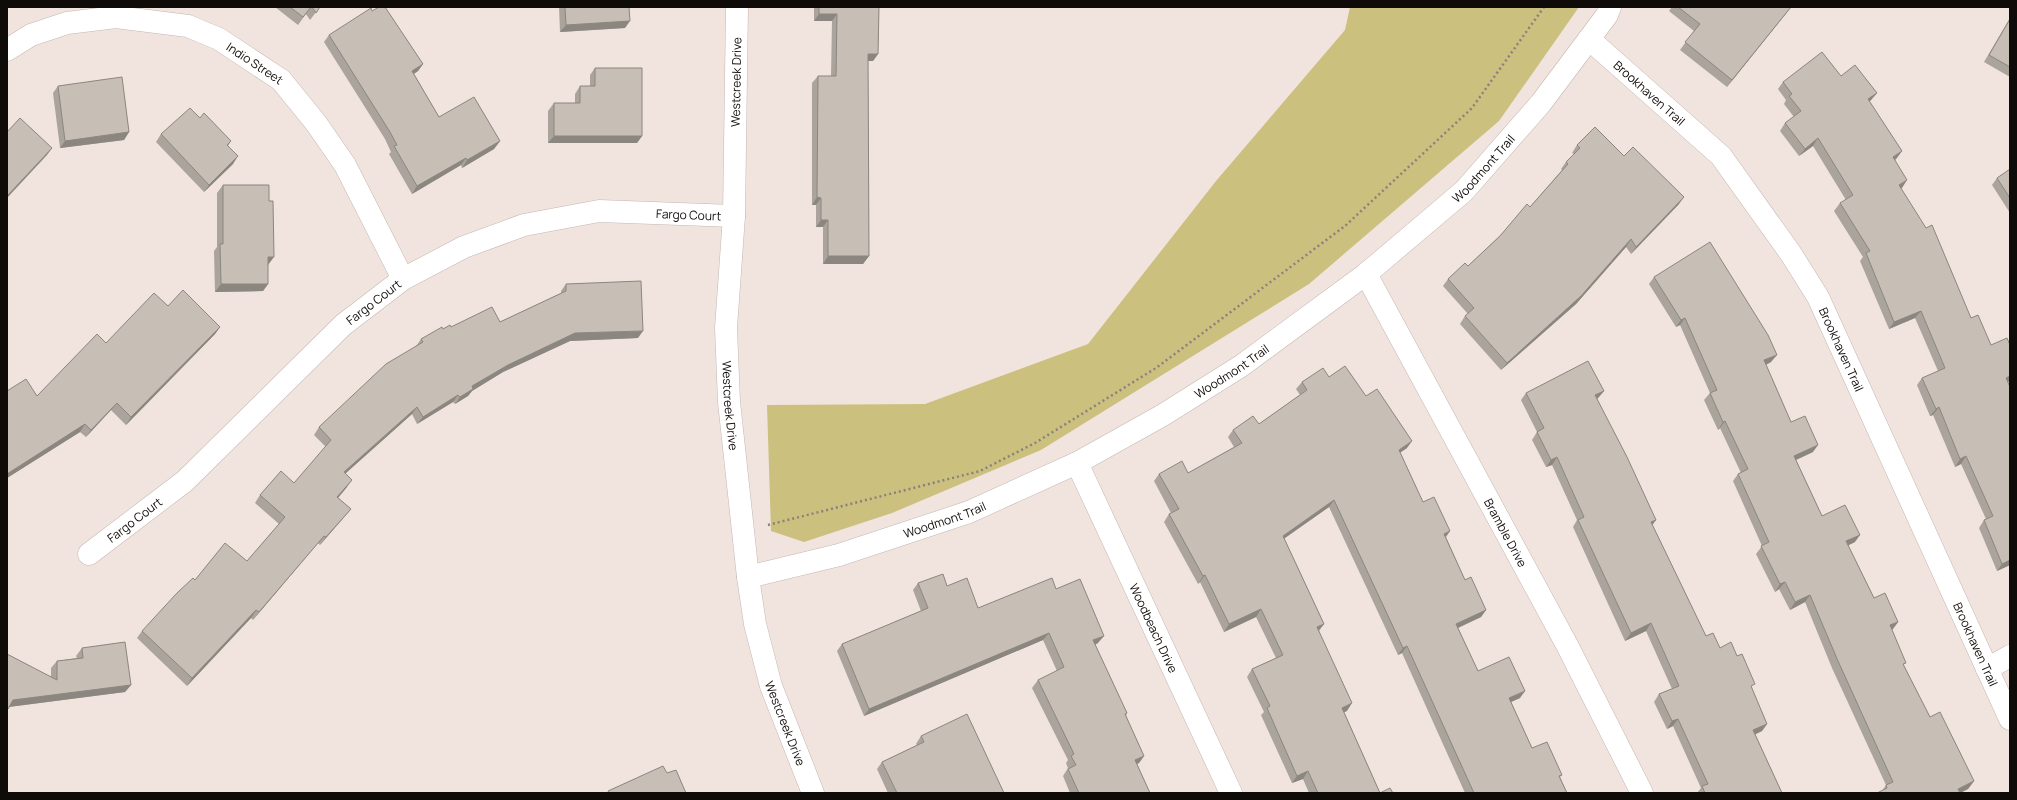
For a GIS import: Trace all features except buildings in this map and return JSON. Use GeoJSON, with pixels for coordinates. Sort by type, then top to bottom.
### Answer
{"type":"FeatureCollection","features":[{"type":"Feature","properties":{"kind":"street","name":"Westcreek Drive"},"geometry":{"type":"LineString","coordinates":[[737,7],[734,216],[726,328],[729,402],[742,531],[755,624],[771,686],[813,793]]}},
{"type":"Feature","properties":{"kind":"street","name":"Woodmont Trail"},"geometry":{"type":"LineString","coordinates":[[748,576],[839,555],[969,512],[1077,463],[1164,414],[1241,366],[1366,274],[1464,191],[1542,103],[1589,39],[1610,7]]}},
{"type":"Feature","properties":{"kind":"street","name":"Indio Street"},"geometry":{"type":"LineString","coordinates":[[7,50],[31,35],[67,23],[116,16],[188,26],[219,39],[281,80],[316,123],[345,165],[403,279]]}},
{"type":"Feature","properties":{"kind":"street","name":"Brookhaven Trail"},"geometry":{"type":"LineString","coordinates":[[1589,39],[1721,156],[1791,254],[1818,297],[2010,719]]}},
{"type":"Feature","properties":{"kind":"street","name":"Fargo Court"},"geometry":{"type":"LineString","coordinates":[[89,554],[185,481],[343,325],[403,279],[464,247],[524,225],[599,211],[734,216]]}},
{"type":"Feature","properties":{"kind":"street","name":"Bramble Drive"},"geometry":{"type":"LineString","coordinates":[[1366,274],[1567,645],[1642,793]]}},
{"type":"Feature","properties":{"kind":"street","name":"Woodbeach Drive"},"geometry":{"type":"LineString","coordinates":[[1077,463],[1231,793]]}},
{"type":"Feature","properties":{"kind":"street"},"geometry":{"type":"LineString","coordinates":[[1987,669],[2010,656]]}},
{"type":"Feature","properties":{"kind":"path"},"geometry":{"type":"LineString","coordinates":[[742,531],[980,471],[1035,443],[1156,368],[1351,221],[1472,108],[1544,7]]}},
{"type":"Feature","properties":{"kind":"shaded area"},"geometry":{"type":"Polygon","coordinates":[[[1350,7],[1579,7],[1499,121],[1309,284],[1041,450],[892,513],[804,542],[771,531],[767,405],[925,404],[1088,344],[1216,181],[1345,30],[1350,7]]]}}]}
